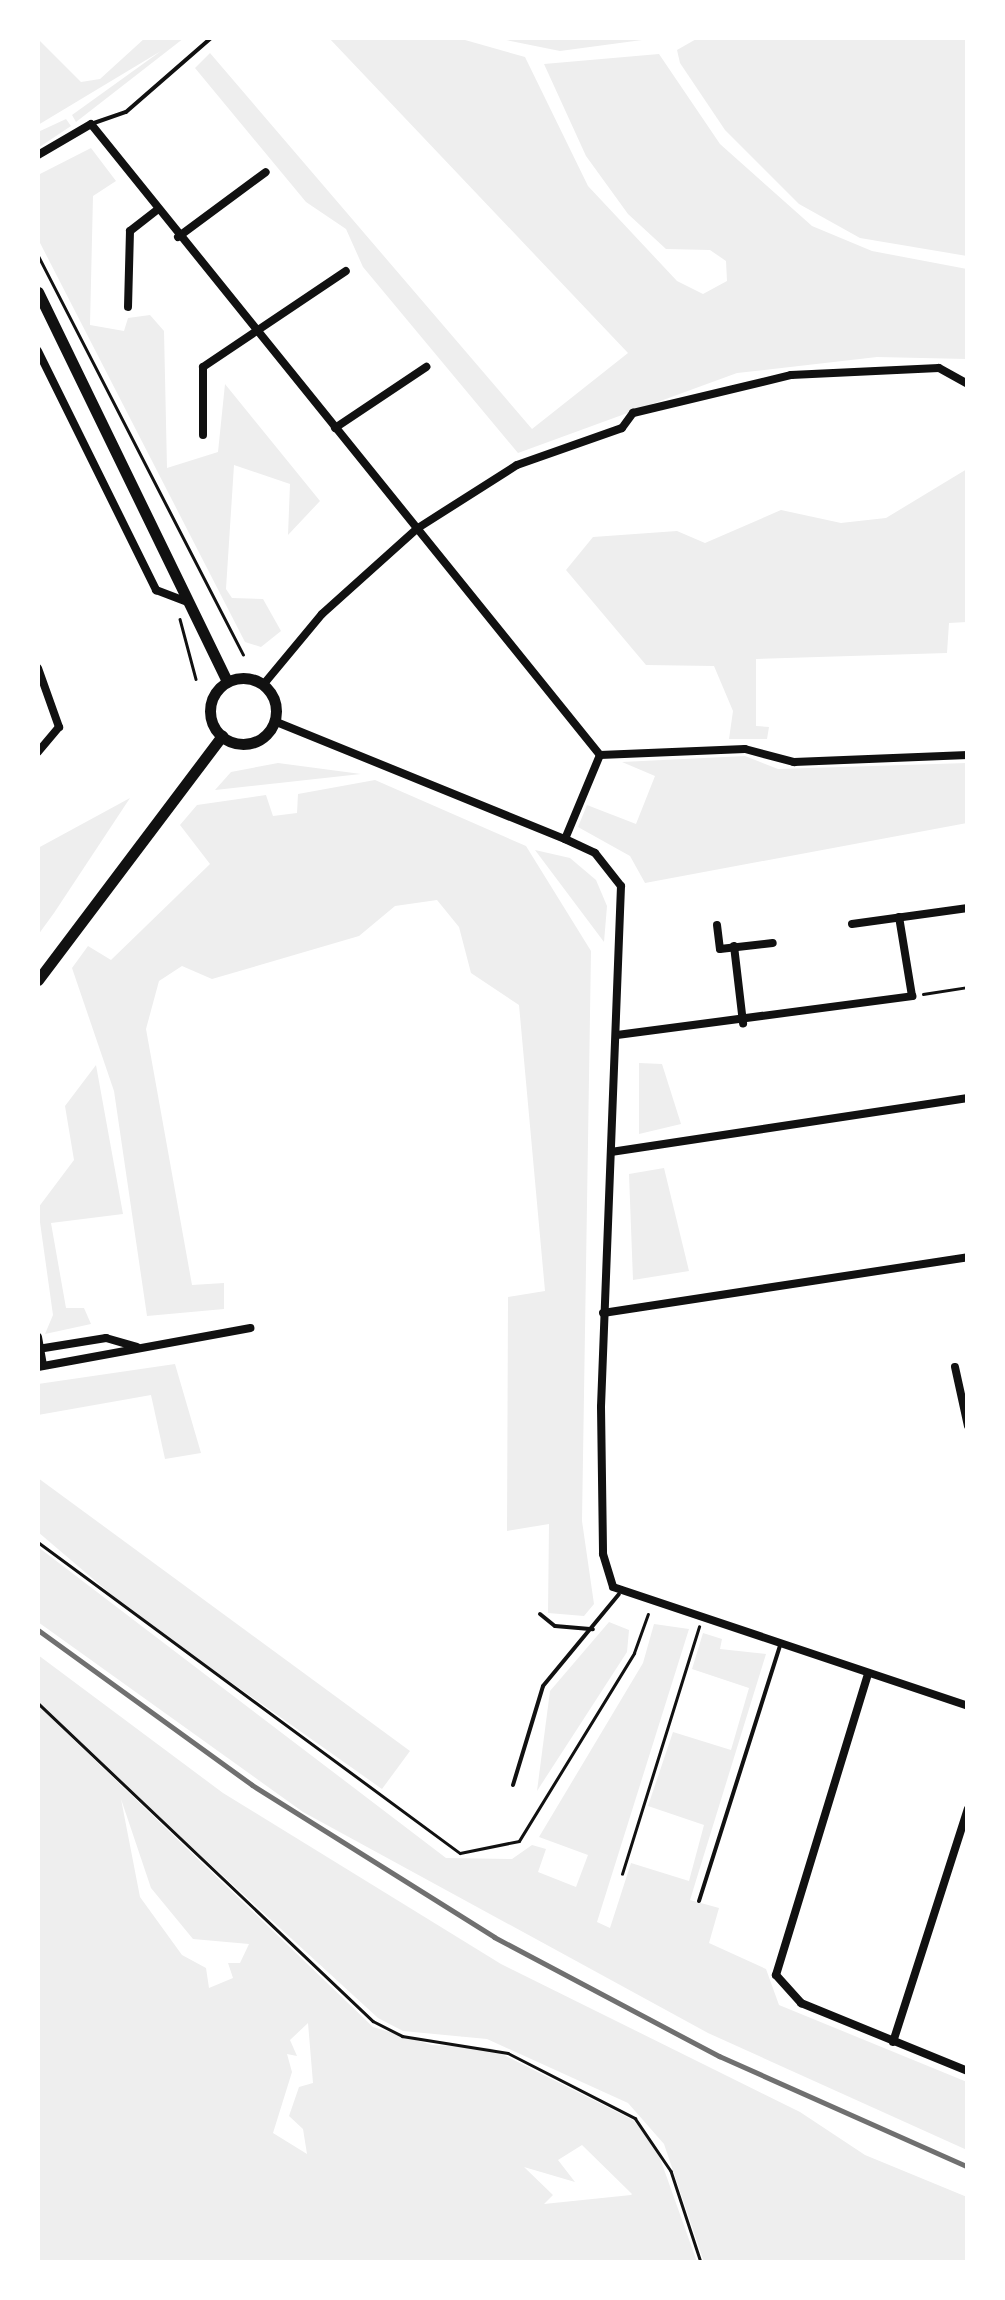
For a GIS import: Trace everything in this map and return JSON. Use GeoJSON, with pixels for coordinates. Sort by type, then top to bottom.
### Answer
{"type":"FeatureCollection","features":[{"type":"Feature","properties":{"kind":"main road"},"geometry":{"type":"LineString","coordinates":[[38,292],[228,682]]}},
{"type":"Feature","properties":{"kind":"main road"},"geometry":{"type":"LineString","coordinates":[[222,736],[256,741],[274,721],[263,685],[228,682]]}},
{"type":"Feature","properties":{"kind":"main road"},"geometry":{"type":"LineString","coordinates":[[222,736],[210,709],[228,682]]}},
{"type":"Feature","properties":{"kind":"main road"},"geometry":{"type":"LineString","coordinates":[[38,980],[42,966],[222,736]]}},
{"type":"Feature","properties":{"kind":"street"},"geometry":{"type":"LineString","coordinates":[[38,155],[91,124],[178,237],[600,755]]}},
{"type":"Feature","properties":{"kind":"street"},"geometry":{"type":"LineString","coordinates":[[178,237],[266,172]]}},
{"type":"Feature","properties":{"kind":"street"},"geometry":{"type":"LineString","coordinates":[[128,307],[130,231],[157,210]]}},
{"type":"Feature","properties":{"kind":"street"},"geometry":{"type":"LineString","coordinates":[[203,435],[204,367],[248,331],[258,333],[346,271]]}},
{"type":"Feature","properties":{"kind":"street"},"geometry":{"type":"LineString","coordinates":[[38,351],[156,590],[190,603]]}},
{"type":"Feature","properties":{"kind":"street"},"geometry":{"type":"LineString","coordinates":[[335,428],[426,367]]}},
{"type":"Feature","properties":{"kind":"street"},"geometry":{"type":"LineString","coordinates":[[263,685],[322,614],[418,528],[517,464],[622,428],[634,413],[717,389],[864,369],[939,368],[968,384]]}},
{"type":"Feature","properties":{"kind":"street"},"geometry":{"type":"LineString","coordinates":[[38,668],[59,727],[38,752]]}},
{"type":"Feature","properties":{"kind":"street"},"geometry":{"type":"LineString","coordinates":[[274,721],[565,839],[594,853],[621,886],[618,1034],[603,1313],[603,1554],[619,1594],[968,1706]]}},
{"type":"Feature","properties":{"kind":"street"},"geometry":{"type":"LineString","coordinates":[[600,755],[745,748],[794,762],[968,755]]}},
{"type":"Feature","properties":{"kind":"street"},"geometry":{"type":"LineString","coordinates":[[565,839],[600,755]]}},
{"type":"Feature","properties":{"kind":"street"},"geometry":{"type":"LineString","coordinates":[[852,924],[968,908]]}},
{"type":"Feature","properties":{"kind":"street"},"geometry":{"type":"LineString","coordinates":[[618,1034],[744,1024],[912,996],[898,918]]}},
{"type":"Feature","properties":{"kind":"street"},"geometry":{"type":"LineString","coordinates":[[717,924],[720,950],[773,942]]}},
{"type":"Feature","properties":{"kind":"street"},"geometry":{"type":"LineString","coordinates":[[734,946],[744,1024]]}},
{"type":"Feature","properties":{"kind":"street"},"geometry":{"type":"LineString","coordinates":[[610,1152],[968,1098]]}},
{"type":"Feature","properties":{"kind":"street"},"geometry":{"type":"LineString","coordinates":[[603,1313],[968,1257]]}},
{"type":"Feature","properties":{"kind":"street"},"geometry":{"type":"LineString","coordinates":[[38,1337],[40,1366],[250,1328]]}},
{"type":"Feature","properties":{"kind":"street"},"geometry":{"type":"LineString","coordinates":[[38,1349],[106,1338],[137,1347]]}},
{"type":"Feature","properties":{"kind":"street"},"geometry":{"type":"LineString","coordinates":[[955,1367],[968,1426]]}},
{"type":"Feature","properties":{"kind":"street"},"geometry":{"type":"LineString","coordinates":[[868,1674],[776,1967],[792,1998],[968,2071]]}},
{"type":"Feature","properties":{"kind":"street"},"geometry":{"type":"LineString","coordinates":[[894,2042],[968,1809]]}},
{"type":"Feature","properties":{"kind":"lane"},"geometry":{"type":"LineString","coordinates":[[91,124],[126,112],[211,38]]}},
{"type":"Feature","properties":{"kind":"lane"},"geometry":{"type":"LineString","coordinates":[[513,1785],[543,1686],[594,1629],[619,1594]]}},
{"type":"Feature","properties":{"kind":"lane"},"geometry":{"type":"LineString","coordinates":[[540,1614],[555,1626],[594,1629]]}},
{"type":"Feature","properties":{"kind":"lane"},"geometry":{"type":"LineString","coordinates":[[699,1901],[780,1645]]}},
{"type":"Feature","properties":{"kind":"path"},"geometry":{"type":"LineString","coordinates":[[38,255],[243,654]]}},
{"type":"Feature","properties":{"kind":"path"},"geometry":{"type":"LineString","coordinates":[[912,996],[968,987]]}},
{"type":"Feature","properties":{"kind":"path"},"geometry":{"type":"LineString","coordinates":[[38,1542],[460,1853],[519,1840],[643,1629],[650,1607]]}},
{"type":"Feature","properties":{"kind":"path"},"geometry":{"type":"LineString","coordinates":[[622,1874],[700,1620]]}},
{"type":"Feature","properties":{"kind":"path"},"geometry":{"type":"LineString","coordinates":[[38,1703],[373,2021],[402,2036],[508,2052],[635,2118],[671,2171],[701,2262]]}},
{"type":"Feature","properties":{"kind":"shaded area"},"geometry":{"type":"Polygon","coordinates":[[[145,38],[184,38],[76,122],[72,115],[161,51],[38,125],[38,39],[81,82],[100,79],[145,38]]]}},
{"type":"Feature","properties":{"kind":"shaded area"},"geometry":{"type":"Polygon","coordinates":[[[329,38],[458,38],[525,57],[588,186],[677,281],[703,294],[727,281],[726,261],[710,250],[666,249],[628,214],[586,156],[544,64],[659,54],[720,144],[812,226],[872,251],[967,269],[967,359],[877,357],[737,373],[518,453],[363,267],[346,229],[306,202],[195,68],[210,53],[532,429],[628,353],[329,38]]]}},
{"type":"Feature","properties":{"kind":"shaded area"},"geometry":{"type":"Polygon","coordinates":[[[496,38],[657,38],[560,51],[496,38]]]}},
{"type":"Feature","properties":{"kind":"shaded area"},"geometry":{"type":"Polygon","coordinates":[[[698,38],[967,38],[967,256],[860,238],[799,204],[725,130],[680,63],[677,50],[698,38]]]}},
{"type":"Feature","properties":{"kind":"shaded area"},"geometry":{"type":"Polygon","coordinates":[[[66,119],[71,126],[38,148],[38,132],[66,119]]]}},
{"type":"Feature","properties":{"kind":"shaded area"},"geometry":{"type":"Polygon","coordinates":[[[91,148],[116,181],[93,196],[90,325],[124,331],[128,318],[150,315],[164,331],[167,468],[218,452],[225,384],[320,501],[288,535],[290,484],[234,465],[226,589],[232,598],[263,599],[281,631],[261,647],[245,642],[38,239],[38,175],[91,148]]]}},
{"type":"Feature","properties":{"kind":"shaded area"},"geometry":{"type":"Polygon","coordinates":[[[967,469],[967,622],[949,623],[947,653],[756,659],[756,726],[769,727],[767,739],[729,739],[733,711],[714,666],[646,665],[566,570],[593,537],[677,531],[705,543],[781,510],[841,523],[886,518],[967,469]]]}},
{"type":"Feature","properties":{"kind":"shaded area"},"geometry":{"type":"Polygon","coordinates":[[[745,756],[778,769],[967,763],[967,823],[645,883],[630,856],[578,827],[587,805],[636,824],[655,776],[622,762],[745,756]]]}},
{"type":"Feature","properties":{"kind":"shaded area"},"geometry":{"type":"Polygon","coordinates":[[[278,763],[361,774],[215,790],[231,772],[278,763]]]}},
{"type":"Feature","properties":{"kind":"shaded area"},"geometry":{"type":"Polygon","coordinates":[[[375,780],[526,846],[591,951],[582,1521],[594,1604],[584,1616],[548,1613],[549,1524],[507,1531],[508,1297],[545,1291],[519,1005],[471,973],[459,927],[437,900],[395,906],[359,936],[212,979],[182,966],[159,981],[146,1029],[192,1285],[224,1283],[224,1309],[147,1316],[114,1091],[72,968],[88,946],[111,960],[210,864],[180,825],[197,805],[266,795],[273,816],[297,813],[298,794],[375,780]]]}},
{"type":"Feature","properties":{"kind":"shaded area"},"geometry":{"type":"Polygon","coordinates":[[[130,798],[54,913],[38,935],[38,848],[130,798]]]}},
{"type":"Feature","properties":{"kind":"shaded area"},"geometry":{"type":"Polygon","coordinates":[[[535,850],[570,858],[596,880],[607,906],[604,942],[535,850]]]}},
{"type":"Feature","properties":{"kind":"shaded area"},"geometry":{"type":"Polygon","coordinates":[[[639,1063],[662,1064],[681,1124],[639,1134],[639,1063]]]}},
{"type":"Feature","properties":{"kind":"shaded area"},"geometry":{"type":"Polygon","coordinates":[[[96,1065],[123,1214],[51,1223],[66,1308],[84,1308],[91,1324],[45,1334],[53,1315],[38,1208],[74,1160],[65,1106],[96,1065]]]}},
{"type":"Feature","properties":{"kind":"shaded area"},"geometry":{"type":"Polygon","coordinates":[[[664,1168],[689,1271],[633,1280],[629,1174],[664,1168]]]}},
{"type":"Feature","properties":{"kind":"shaded area"},"geometry":{"type":"Polygon","coordinates":[[[175,1364],[201,1453],[165,1459],[151,1395],[38,1415],[38,1384],[175,1364]]]}},
{"type":"Feature","properties":{"kind":"shaded area"},"geometry":{"type":"Polygon","coordinates":[[[38,1478],[410,1751],[382,1789],[133,1613],[38,1532],[38,1478]]]}},
{"type":"Feature","properties":{"kind":"shaded area"},"geometry":{"type":"Polygon","coordinates":[[[38,1547],[446,1858],[512,1859],[532,1845],[546,1849],[538,1872],[576,1887],[588,1855],[539,1837],[643,1663],[654,1624],[689,1629],[597,1922],[610,1928],[631,1863],[689,1881],[704,1825],[648,1806],[673,1732],[731,1750],[749,1688],[692,1669],[703,1633],[722,1639],[720,1649],[766,1654],[690,1900],[719,1908],[709,1943],[766,1969],[779,2005],[967,2082],[967,2150],[708,2033],[303,1812],[38,1622],[38,1547]]]}},
{"type":"Feature","properties":{"kind":"shaded area"},"geometry":{"type":"Polygon","coordinates":[[[609,1622],[629,1630],[627,1652],[537,1791],[550,1691],[609,1622]]]}},
{"type":"Feature","properties":{"kind":"shaded area"},"geometry":{"type":"Polygon","coordinates":[[[38,1655],[223,1793],[501,1964],[800,2112],[865,2155],[967,2197],[967,2262],[704,2262],[664,2144],[628,2103],[487,2039],[403,2031],[378,2018],[52,1719],[373,2027],[432,2045],[490,2048],[633,2120],[656,2147],[697,2262],[38,2262],[38,1655]],[[121,1799],[140,1897],[182,1955],[206,1968],[209,1988],[233,1978],[228,1963],[240,1963],[249,1944],[193,1939],[151,1888],[121,1799]],[[308,2023],[290,2040],[297,2056],[287,2054],[292,2072],[273,2133],[307,2154],[303,2129],[289,2116],[299,2087],[313,2083],[308,2023]],[[582,2145],[558,2160],[575,2182],[524,2167],[553,2195],[544,2204],[632,2194],[582,2145]]]}},
{"type":"Feature","properties":{"kind":"railway"},"geometry":{"type":"LineString","coordinates":[[38,1630],[252,1785],[494,1937],[719,2056],[968,2167]]}}]}
